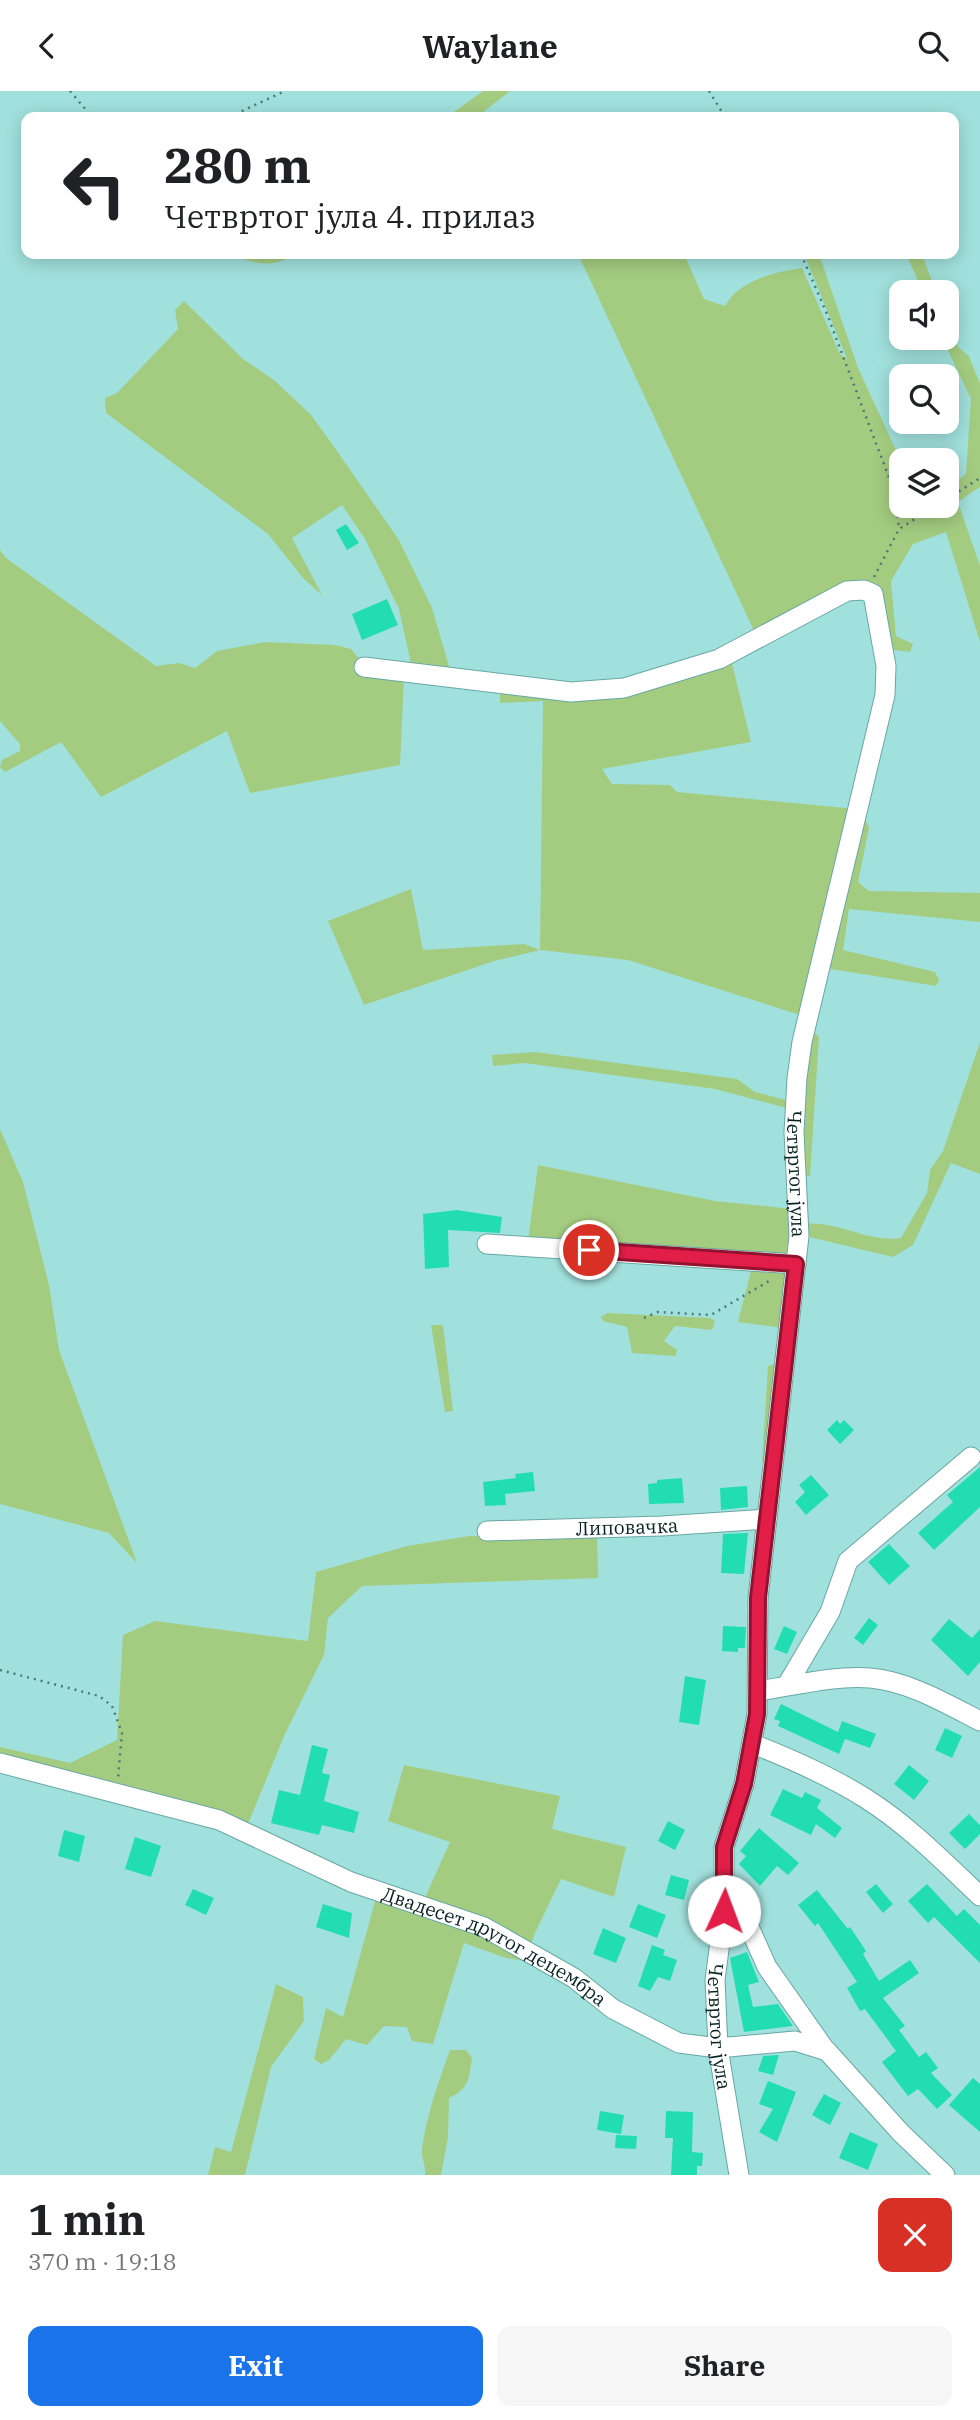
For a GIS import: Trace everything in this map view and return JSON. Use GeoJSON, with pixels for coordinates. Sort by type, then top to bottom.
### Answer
{"type":"FeatureCollection","features":[{"type":"Feature","properties":{"kind":"street"},"geometry":{"type":"LineString","coordinates":[[363,667],[570,692],[624,688],[719,659],[846,591],[864,590],[873,594]]}},
{"type":"Feature","properties":{"kind":"street","name":"Четвртог јула"},"geometry":{"type":"LineString","coordinates":[[738,2175],[718,2048],[715,1980],[725,1889],[724,1847],[753,1744],[758,1691],[758,1598],[799,1236],[794,1132],[802,1042],[886,695],[886,666],[873,594]]}},
{"type":"Feature","properties":{"kind":"street"},"geometry":{"type":"LineString","coordinates":[[487,1244],[796,1264]]}},
{"type":"Feature","properties":{"kind":"street"},"geometry":{"type":"LineString","coordinates":[[787,1685],[830,1612],[848,1561],[971,1457]]}},
{"type":"Feature","properties":{"kind":"street","name":"Липовачка"},"geometry":{"type":"LineString","coordinates":[[487,1531],[662,1526],[767,1519]]}},
{"type":"Feature","properties":{"kind":"street"},"geometry":{"type":"LineString","coordinates":[[758,1691],[787,1685],[872,1678],[927,1695],[980,1721]]}},
{"type":"Feature","properties":{"kind":"street"},"geometry":{"type":"LineString","coordinates":[[753,1744],[865,1798],[925,1844],[980,1896]]}},
{"type":"Feature","properties":{"kind":"street","name":"Двадесет другог децембра"},"geometry":{"type":"LineString","coordinates":[[0,1763],[117,1791],[219,1820],[351,1882],[484,1927],[574,1978],[613,2009],[655,2032],[696,2047],[718,2048],[794,2041],[827,2052],[945,2175]]}},
{"type":"Feature","properties":{"kind":"street"},"geometry":{"type":"LineString","coordinates":[[725,1889],[738,1902],[767,1967],[827,2052]]}},
{"type":"Feature","properties":{"kind":"path"},"geometry":{"type":"LineString","coordinates":[[70,91],[88,112]]}},
{"type":"Feature","properties":{"kind":"path"},"geometry":{"type":"LineString","coordinates":[[240,112],[285,91]]}},
{"type":"Feature","properties":{"kind":"path"},"geometry":{"type":"LineString","coordinates":[[709,91],[722,112]]}},
{"type":"Feature","properties":{"kind":"path"},"geometry":{"type":"LineString","coordinates":[[803,259],[827,314],[896,496],[899,529]]}},
{"type":"Feature","properties":{"kind":"path"},"geometry":{"type":"LineString","coordinates":[[959,491],[980,478]]}},
{"type":"Feature","properties":{"kind":"path"},"geometry":{"type":"LineString","coordinates":[[873,594],[875,572],[899,529],[917,518]]}},
{"type":"Feature","properties":{"kind":"path"},"geometry":{"type":"LineString","coordinates":[[644,1318],[658,1312],[711,1315],[796,1264]]}},
{"type":"Feature","properties":{"kind":"path"},"geometry":{"type":"LineString","coordinates":[[0,1670],[99,1696],[113,1706],[122,1733],[117,1791]]}},
{"type":"Feature","properties":{"kind":"green space"},"geometry":{"type":"Polygon","coordinates":[[[483,91],[510,91],[483,112],[454,112],[483,91]]]}},
{"type":"Feature","properties":{"kind":"green space"},"geometry":{"type":"Polygon","coordinates":[[[244,259],[287,259],[271,263],[244,259]]]}},
{"type":"Feature","properties":{"kind":"green space"},"geometry":{"type":"Polygon","coordinates":[[[580,259],[686,259],[704,299],[725,306],[731,297],[748,284],[769,275],[802,268],[840,354],[847,359],[806,259],[821,259],[858,368],[895,448],[889,448],[889,518],[959,518],[959,505],[980,566],[980,642],[946,532],[913,544],[891,581],[896,636],[913,644],[910,652],[887,649],[878,590],[864,580],[756,635],[580,259]]]}},
{"type":"Feature","properties":{"kind":"green space"},"geometry":{"type":"Polygon","coordinates":[[[908,259],[924,259],[932,280],[918,280],[908,259]]]}},
{"type":"Feature","properties":{"kind":"green space"},"geometry":{"type":"Polygon","coordinates":[[[184,301],[243,359],[274,380],[311,415],[330,441],[399,540],[432,608],[451,673],[412,668],[399,609],[365,539],[342,505],[292,538],[322,595],[303,578],[268,534],[106,413],[105,398],[117,393],[178,329],[175,310],[184,301]]]}},
{"type":"Feature","properties":{"kind":"green space"},"geometry":{"type":"Polygon","coordinates":[[[959,348],[969,356],[980,384],[980,487],[959,501],[959,479],[966,474],[971,399],[959,374],[959,364],[954,364],[948,350],[959,350],[959,348]]]}},
{"type":"Feature","properties":{"kind":"green space"},"geometry":{"type":"Polygon","coordinates":[[[0,550],[6,558],[156,666],[179,663],[195,668],[217,651],[265,642],[335,645],[351,649],[361,661],[404,677],[400,765],[250,793],[227,731],[101,797],[61,742],[5,772],[0,767],[2,760],[20,751],[20,744],[0,721],[0,550]]]}},
{"type":"Feature","properties":{"kind":"green space"},"geometry":{"type":"Polygon","coordinates":[[[731,659],[751,742],[602,769],[612,784],[670,785],[677,792],[856,809],[803,1016],[628,960],[540,950],[543,701],[500,703],[500,689],[569,696],[731,659]]]}},
{"type":"Feature","properties":{"kind":"green space"},"geometry":{"type":"Polygon","coordinates":[[[865,818],[869,828],[858,882],[869,891],[980,893],[980,922],[849,909],[843,950],[935,972],[939,980],[936,986],[825,968],[865,818]]]}},
{"type":"Feature","properties":{"kind":"green space"},"geometry":{"type":"Polygon","coordinates":[[[411,889],[423,950],[524,944],[540,950],[494,961],[364,1005],[328,921],[411,889]]]}},
{"type":"Feature","properties":{"kind":"green space"},"geometry":{"type":"Polygon","coordinates":[[[810,1028],[819,1037],[810,1176],[800,1176],[798,1137],[810,1028]]]}},
{"type":"Feature","properties":{"kind":"green space"},"geometry":{"type":"Polygon","coordinates":[[[980,1042],[980,1174],[951,1163],[913,1245],[893,1257],[805,1236],[804,1224],[816,1224],[889,1239],[901,1238],[927,1193],[930,1170],[943,1151],[980,1042]]]}},
{"type":"Feature","properties":{"kind":"green space"},"geometry":{"type":"Polygon","coordinates":[[[535,1052],[737,1079],[755,1092],[790,1101],[790,1109],[715,1089],[525,1063],[493,1066],[492,1055],[535,1052]]]}},
{"type":"Feature","properties":{"kind":"green space"},"geometry":{"type":"Polygon","coordinates":[[[0,1129],[23,1182],[49,1285],[59,1350],[137,1563],[109,1533],[0,1504],[0,1129]]]}},
{"type":"Feature","properties":{"kind":"green space"},"geometry":{"type":"Polygon","coordinates":[[[538,1165],[715,1201],[793,1209],[792,1257],[528,1241],[538,1165]]]}},
{"type":"Feature","properties":{"kind":"green space"},"geometry":{"type":"Polygon","coordinates":[[[752,1267],[791,1269],[783,1328],[738,1322],[752,1267]]]}},
{"type":"Feature","properties":{"kind":"green space"},"geometry":{"type":"Polygon","coordinates":[[[607,1313],[710,1318],[715,1321],[712,1330],[675,1326],[664,1341],[677,1350],[675,1356],[632,1353],[627,1327],[603,1321],[601,1317],[607,1313]]]}},
{"type":"Feature","properties":{"kind":"green space"},"geometry":{"type":"Polygon","coordinates":[[[431,1325],[443,1325],[453,1411],[445,1412],[431,1325]]]}},
{"type":"Feature","properties":{"kind":"green space"},"geometry":{"type":"Polygon","coordinates":[[[778,1363],[771,1461],[762,1461],[768,1366],[778,1363]]]}},
{"type":"Feature","properties":{"kind":"green space"},"geometry":{"type":"Polygon","coordinates":[[[597,1533],[598,1578],[362,1586],[328,1618],[324,1655],[285,1734],[242,1838],[217,1825],[0,1759],[0,1747],[70,1763],[117,1740],[123,1635],[155,1621],[308,1641],[316,1572],[407,1546],[469,1536],[597,1533]]]}},
{"type":"Feature","properties":{"kind":"green space"},"geometry":{"type":"Polygon","coordinates":[[[404,1765],[560,1796],[552,1829],[626,1847],[614,1897],[561,1879],[534,1935],[526,1961],[506,1958],[464,1943],[433,2044],[412,2041],[407,2027],[384,2026],[367,2045],[346,2039],[329,2060],[321,2064],[314,2059],[326,2008],[343,2017],[376,1898],[418,1913],[450,1842],[388,1821],[404,1765]]]}},
{"type":"Feature","properties":{"kind":"green space"},"geometry":{"type":"Polygon","coordinates":[[[276,1984],[303,1997],[304,2021],[271,2067],[245,2175],[208,2175],[215,2147],[231,2152],[276,1984]]]}},
{"type":"Feature","properties":{"kind":"green space"},"geometry":{"type":"Polygon","coordinates":[[[450,2050],[466,2050],[472,2058],[470,2071],[461,2091],[449,2098],[448,2137],[441,2175],[425,2175],[422,2152],[424,2135],[450,2050]]]}},
{"type":"Feature","properties":{"kind":"building"},"geometry":{"type":"Polygon","coordinates":[[[346,524],[359,543],[347,550],[336,530],[346,524]]]}},
{"type":"Feature","properties":{"kind":"building"},"geometry":{"type":"Polygon","coordinates":[[[387,599],[398,625],[362,640],[352,614],[387,599]]]}},
{"type":"Feature","properties":{"kind":"building"},"geometry":{"type":"Polygon","coordinates":[[[457,1210],[502,1217],[500,1233],[448,1230],[449,1267],[425,1269],[423,1214],[457,1210]]]}},
{"type":"Feature","properties":{"kind":"building"},"geometry":{"type":"Polygon","coordinates":[[[837,1420],[840,1424],[844,1420],[854,1430],[840,1444],[827,1430],[837,1420]]]}},
{"type":"Feature","properties":{"kind":"building"},"geometry":{"type":"Polygon","coordinates":[[[980,1467],[980,1507],[934,1550],[918,1533],[953,1502],[947,1495],[980,1467]]]}},
{"type":"Feature","properties":{"kind":"building"},"geometry":{"type":"Polygon","coordinates":[[[533,1472],[535,1491],[505,1494],[506,1505],[485,1506],[483,1482],[516,1478],[515,1474],[533,1472]]]}},
{"type":"Feature","properties":{"kind":"building"},"geometry":{"type":"Polygon","coordinates":[[[811,1475],[829,1495],[806,1515],[795,1502],[805,1492],[799,1485],[811,1475]]]}},
{"type":"Feature","properties":{"kind":"building"},"geometry":{"type":"Polygon","coordinates":[[[682,1478],[684,1503],[649,1504],[648,1484],[657,1483],[657,1480],[682,1478]]]}},
{"type":"Feature","properties":{"kind":"building"},"geometry":{"type":"Polygon","coordinates":[[[747,1486],[748,1507],[721,1510],[720,1488],[747,1486]]]}},
{"type":"Feature","properties":{"kind":"building"},"geometry":{"type":"Polygon","coordinates":[[[748,1533],[744,1574],[721,1573],[723,1534],[748,1533]]]}},
{"type":"Feature","properties":{"kind":"building"},"geometry":{"type":"Polygon","coordinates":[[[889,1544],[910,1566],[889,1585],[868,1562],[889,1544]]]}},
{"type":"Feature","properties":{"kind":"building"},"geometry":{"type":"Polygon","coordinates":[[[869,1618],[878,1625],[863,1645],[854,1638],[869,1618]]]}},
{"type":"Feature","properties":{"kind":"building"},"geometry":{"type":"Polygon","coordinates":[[[949,1619],[972,1638],[980,1629],[980,1662],[968,1676],[931,1640],[949,1619]]]}},
{"type":"Feature","properties":{"kind":"building"},"geometry":{"type":"Polygon","coordinates":[[[723,1626],[746,1627],[745,1648],[738,1648],[738,1652],[722,1651],[723,1626]]]}},
{"type":"Feature","properties":{"kind":"building"},"geometry":{"type":"Polygon","coordinates":[[[784,1626],[797,1632],[787,1654],[774,1649],[784,1626]]]}},
{"type":"Feature","properties":{"kind":"building"},"geometry":{"type":"Polygon","coordinates":[[[685,1676],[706,1680],[699,1725],[679,1722],[685,1676]]]}},
{"type":"Feature","properties":{"kind":"building"},"geometry":{"type":"Polygon","coordinates":[[[781,1704],[838,1732],[842,1721],[876,1734],[870,1748],[845,1739],[839,1754],[778,1726],[780,1721],[774,1719],[781,1704]]]}},
{"type":"Feature","properties":{"kind":"building"},"geometry":{"type":"Polygon","coordinates":[[[945,1728],[962,1736],[952,1758],[935,1750],[945,1728]]]}},
{"type":"Feature","properties":{"kind":"building"},"geometry":{"type":"Polygon","coordinates":[[[312,1745],[328,1749],[322,1773],[330,1775],[324,1801],[359,1812],[354,1833],[322,1825],[319,1835],[271,1823],[279,1790],[300,1795],[312,1745]]]}},
{"type":"Feature","properties":{"kind":"building"},"geometry":{"type":"Polygon","coordinates":[[[909,1765],[929,1781],[914,1800],[894,1784],[909,1765]]]}},
{"type":"Feature","properties":{"kind":"building"},"geometry":{"type":"Polygon","coordinates":[[[783,1789],[802,1798],[805,1792],[821,1800],[817,1808],[842,1828],[835,1838],[816,1824],[811,1835],[770,1815],[783,1789]]]}},
{"type":"Feature","properties":{"kind":"building"},"geometry":{"type":"Polygon","coordinates":[[[969,1814],[980,1825],[980,1834],[965,1849],[949,1833],[969,1814]]]}},
{"type":"Feature","properties":{"kind":"building"},"geometry":{"type":"Polygon","coordinates":[[[668,1821],[685,1830],[675,1850],[658,1841],[668,1821]]]}},
{"type":"Feature","properties":{"kind":"building"},"geometry":{"type":"Polygon","coordinates":[[[759,1828],[799,1863],[788,1875],[777,1866],[760,1886],[739,1864],[746,1856],[740,1851],[759,1828]]]}},
{"type":"Feature","properties":{"kind":"building"},"geometry":{"type":"Polygon","coordinates":[[[64,1830],[85,1836],[79,1862],[58,1856],[64,1830]]]}},
{"type":"Feature","properties":{"kind":"building"},"geometry":{"type":"Polygon","coordinates":[[[135,1837],[161,1846],[151,1877],[125,1869],[135,1837]]]}},
{"type":"Feature","properties":{"kind":"building"},"geometry":{"type":"Polygon","coordinates":[[[671,1875],[689,1880],[684,1900],[665,1895],[671,1875]]]}},
{"type":"Feature","properties":{"kind":"building"},"geometry":{"type":"Polygon","coordinates":[[[876,1884],[893,1904],[883,1913],[866,1892],[876,1884]]]}},
{"type":"Feature","properties":{"kind":"building"},"geometry":{"type":"Polygon","coordinates":[[[927,1884],[957,1916],[964,1909],[980,1925],[980,1963],[934,1917],[928,1923],[908,1901],[927,1884]]]}},
{"type":"Feature","properties":{"kind":"building"},"geometry":{"type":"Polygon","coordinates":[[[193,1889],[214,1898],[206,1915],[185,1905],[193,1889]]]}},
{"type":"Feature","properties":{"kind":"building"},"geometry":{"type":"Polygon","coordinates":[[[817,1890],[848,1929],[850,1927],[866,1951],[863,1954],[879,1981],[910,1960],[919,1973],[883,1998],[905,2026],[899,2030],[919,2057],[926,2052],[938,2068],[931,2073],[952,2095],[937,2109],[918,2089],[908,2096],[882,2062],[896,2051],[865,2009],[860,2011],[847,1988],[857,1982],[818,1923],[815,1926],[798,1905],[817,1890]]]}},
{"type":"Feature","properties":{"kind":"building"},"geometry":{"type":"Polygon","coordinates":[[[323,1904],[352,1913],[349,1938],[316,1927],[323,1904]]]}},
{"type":"Feature","properties":{"kind":"building"},"geometry":{"type":"Polygon","coordinates":[[[638,1904],[666,1915],[657,1938],[629,1927],[638,1904]]]}},
{"type":"Feature","properties":{"kind":"building"},"geometry":{"type":"Polygon","coordinates":[[[603,1928],[626,1938],[616,1963],[593,1954],[603,1928]]]}},
{"type":"Feature","properties":{"kind":"building"},"geometry":{"type":"Polygon","coordinates":[[[652,1945],[665,1950],[663,1955],[677,1960],[670,1981],[658,1977],[650,1991],[638,1986],[652,1945]]]}},
{"type":"Feature","properties":{"kind":"building"},"geometry":{"type":"Polygon","coordinates":[[[747,1952],[759,1982],[748,1985],[753,2007],[778,2004],[793,2026],[744,2032],[730,1958],[747,1952]]]}},
{"type":"Feature","properties":{"kind":"building"},"geometry":{"type":"Polygon","coordinates":[[[779,2055],[773,2075],[758,2071],[763,2056],[779,2055]]]}},
{"type":"Feature","properties":{"kind":"building"},"geometry":{"type":"Polygon","coordinates":[[[973,2078],[980,2084],[980,2132],[949,2105],[973,2078]]]}},
{"type":"Feature","properties":{"kind":"building"},"geometry":{"type":"Polygon","coordinates":[[[768,2081],[796,2092],[777,2142],[759,2132],[773,2109],[759,2104],[768,2081]]]}},
{"type":"Feature","properties":{"kind":"building"},"geometry":{"type":"Polygon","coordinates":[[[824,2094],[841,2103],[830,2125],[812,2115],[824,2094]]]}},
{"type":"Feature","properties":{"kind":"building"},"geometry":{"type":"Polygon","coordinates":[[[600,2111],[624,2115],[621,2134],[597,2130],[600,2111]]]}},
{"type":"Feature","properties":{"kind":"building"},"geometry":{"type":"Polygon","coordinates":[[[666,2111],[693,2112],[692,2152],[703,2153],[702,2166],[697,2166],[697,2175],[671,2175],[673,2138],[665,2138],[666,2111]]]}},
{"type":"Feature","properties":{"kind":"building"},"geometry":{"type":"Polygon","coordinates":[[[850,2132],[878,2144],[868,2170],[839,2158],[850,2132]]]}},
{"type":"Feature","properties":{"kind":"building"},"geometry":{"type":"Polygon","coordinates":[[[616,2135],[637,2136],[636,2149],[615,2148],[616,2135]]]}},
{"type":"Feature","properties":{"kind":"route"},"geometry":{"type":"LineString","coordinates":[[589,1250],[796,1264],[758,1598],[757,1714],[744,1784],[724,1847],[724,1911]]}}]}
